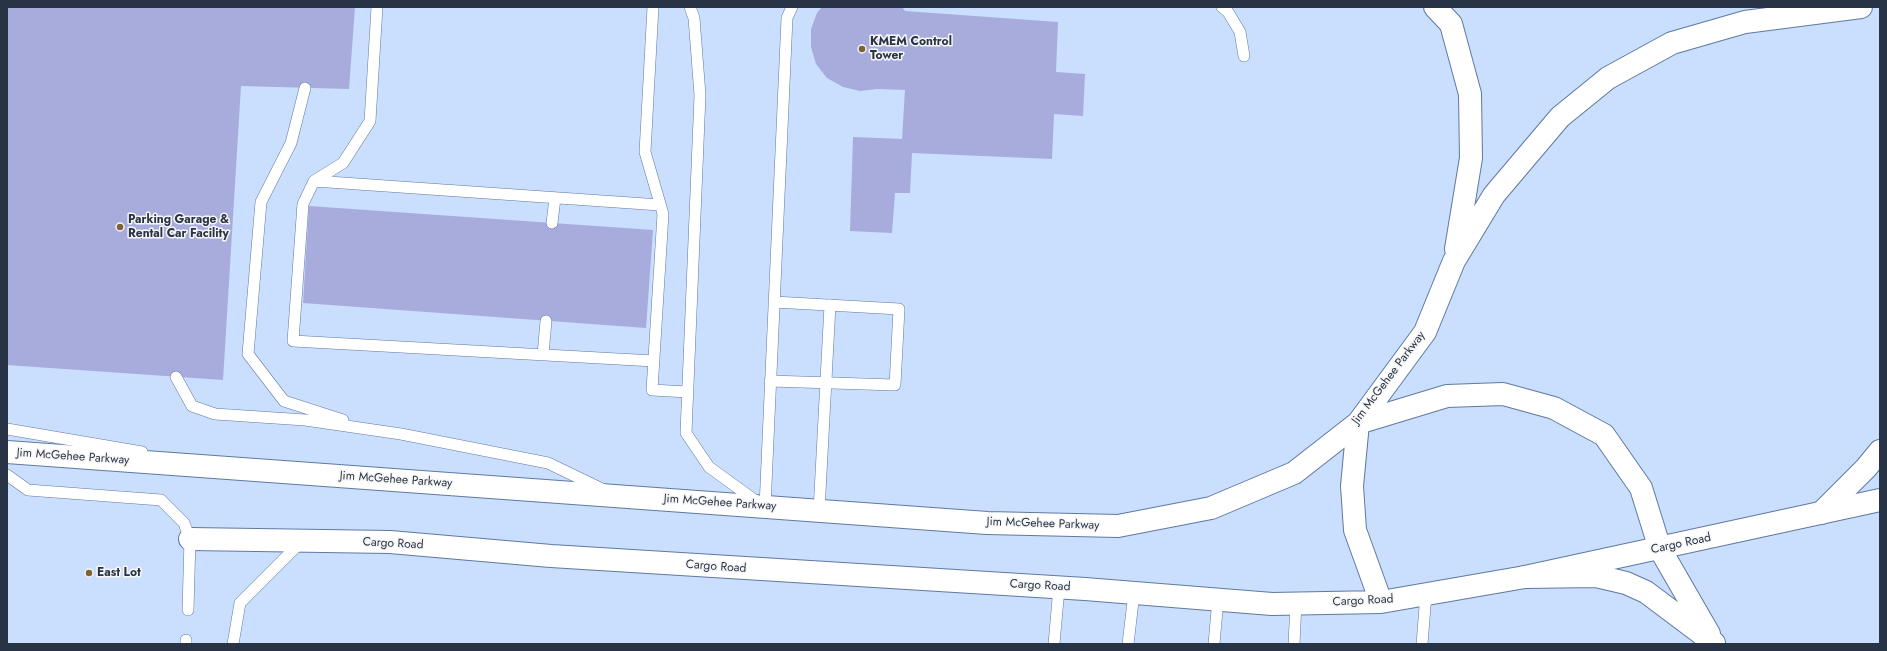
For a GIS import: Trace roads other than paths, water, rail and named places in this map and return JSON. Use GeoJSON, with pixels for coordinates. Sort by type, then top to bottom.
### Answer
{"type":"FeatureCollection","features":[{"type":"Feature","properties":{"kind":"main road"},"geometry":{"type":"LineString","coordinates":[[1435,7],[1451,24],[1470,94],[1471,158],[1454,260]]}},
{"type":"Feature","properties":{"kind":"main road","name":"Jim McGehee Parkway"},"geometry":{"type":"LineString","coordinates":[[7,452],[987,523],[1118,526],[1210,508],[1294,473],[1358,423],[1425,332],[1454,260],[1494,195],[1560,117],[1608,78],[1672,43],[1745,22],[1861,7]]}},
{"type":"Feature","properties":{"kind":"main road"},"geometry":{"type":"LineString","coordinates":[[1381,602],[1356,530],[1352,486],[1358,423],[1447,396],[1503,394],[1554,408],[1604,435],[1641,488],[1660,549],[1715,644]]}},
{"type":"Feature","properties":{"kind":"main road"},"geometry":{"type":"LineString","coordinates":[[1820,513],[1866,468],[1880,451]]}},
{"type":"Feature","properties":{"kind":"main road","name":"Cargo Road"},"geometry":{"type":"LineString","coordinates":[[190,540],[390,542],[551,556],[1059,588],[1272,604],[1381,602],[1525,577],[1660,549],[1880,500]]}},
{"type":"Feature","properties":{"kind":"main road"},"geometry":{"type":"LineString","coordinates":[[1525,577],[1596,576],[1626,583],[1646,592],[1715,644]]}},
{"type":"Feature","properties":{"kind":"lane"},"geometry":{"type":"LineString","coordinates":[[377,7],[370,121],[343,163],[314,181],[303,204],[293,340],[654,361]]}},
{"type":"Feature","properties":{"kind":"lane"},"geometry":{"type":"LineString","coordinates":[[652,7],[645,152],[663,214],[652,390],[688,392]]}},
{"type":"Feature","properties":{"kind":"lane"},"geometry":{"type":"LineString","coordinates":[[690,7],[694,18],[700,95],[686,433],[709,467],[765,507]]}},
{"type":"Feature","properties":{"kind":"lane"},"geometry":{"type":"LineString","coordinates":[[765,507],[787,18],[792,7]]}},
{"type":"Feature","properties":{"kind":"lane"},"geometry":{"type":"LineString","coordinates":[[1222,7],[1228,12],[1240,32],[1244,56]]}},
{"type":"Feature","properties":{"kind":"lane"},"geometry":{"type":"LineString","coordinates":[[305,88],[291,143],[261,202],[248,354],[284,401],[373,430]]}},
{"type":"Feature","properties":{"kind":"lane"},"geometry":{"type":"LineString","coordinates":[[314,181],[660,205]]}},
{"type":"Feature","properties":{"kind":"lane"},"geometry":{"type":"LineString","coordinates":[[552,223],[555,198]]}},
{"type":"Feature","properties":{"kind":"lane"},"geometry":{"type":"LineString","coordinates":[[770,381],[895,384],[899,309],[774,302]]}},
{"type":"Feature","properties":{"kind":"lane"},"geometry":{"type":"LineString","coordinates":[[819,511],[830,305]]}},
{"type":"Feature","properties":{"kind":"lane"},"geometry":{"type":"LineString","coordinates":[[543,355],[546,321]]}},
{"type":"Feature","properties":{"kind":"lane"},"geometry":{"type":"LineString","coordinates":[[176,377],[192,406],[215,414],[305,420],[373,430],[548,463],[616,495]]}},
{"type":"Feature","properties":{"kind":"lane"},"geometry":{"type":"LineString","coordinates":[[7,429],[234,469]]}},
{"type":"Feature","properties":{"kind":"lane"},"geometry":{"type":"LineString","coordinates":[[7,475],[28,490],[161,500],[184,523],[190,540],[188,610]]}},
{"type":"Feature","properties":{"kind":"lane"},"geometry":{"type":"LineString","coordinates":[[233,644],[240,604],[302,541]]}},
{"type":"Feature","properties":{"kind":"lane"},"geometry":{"type":"LineString","coordinates":[[1054,644],[1059,588]]}},
{"type":"Feature","properties":{"kind":"lane"},"geometry":{"type":"LineString","coordinates":[[1128,644],[1134,593]]}},
{"type":"Feature","properties":{"kind":"lane"},"geometry":{"type":"LineString","coordinates":[[1422,644],[1426,594]]}},
{"type":"Feature","properties":{"kind":"lane"},"geometry":{"type":"LineString","coordinates":[[1214,644],[1218,599]]}},
{"type":"Feature","properties":{"kind":"lane"},"geometry":{"type":"LineString","coordinates":[[1294,644],[1296,603]]}},
{"type":"Feature","properties":{"kind":"place","name":"KMEM Control Tower"},"geometry":{"type":"Point","coordinates":[862,49]}},
{"type":"Feature","properties":{"kind":"place","name":"Parking Garage & Rental Car Facility"},"geometry":{"type":"Point","coordinates":[120,227]}},
{"type":"Feature","properties":{"kind":"place","name":"East Lot"},"geometry":{"type":"Point","coordinates":[89,573]}}]}
